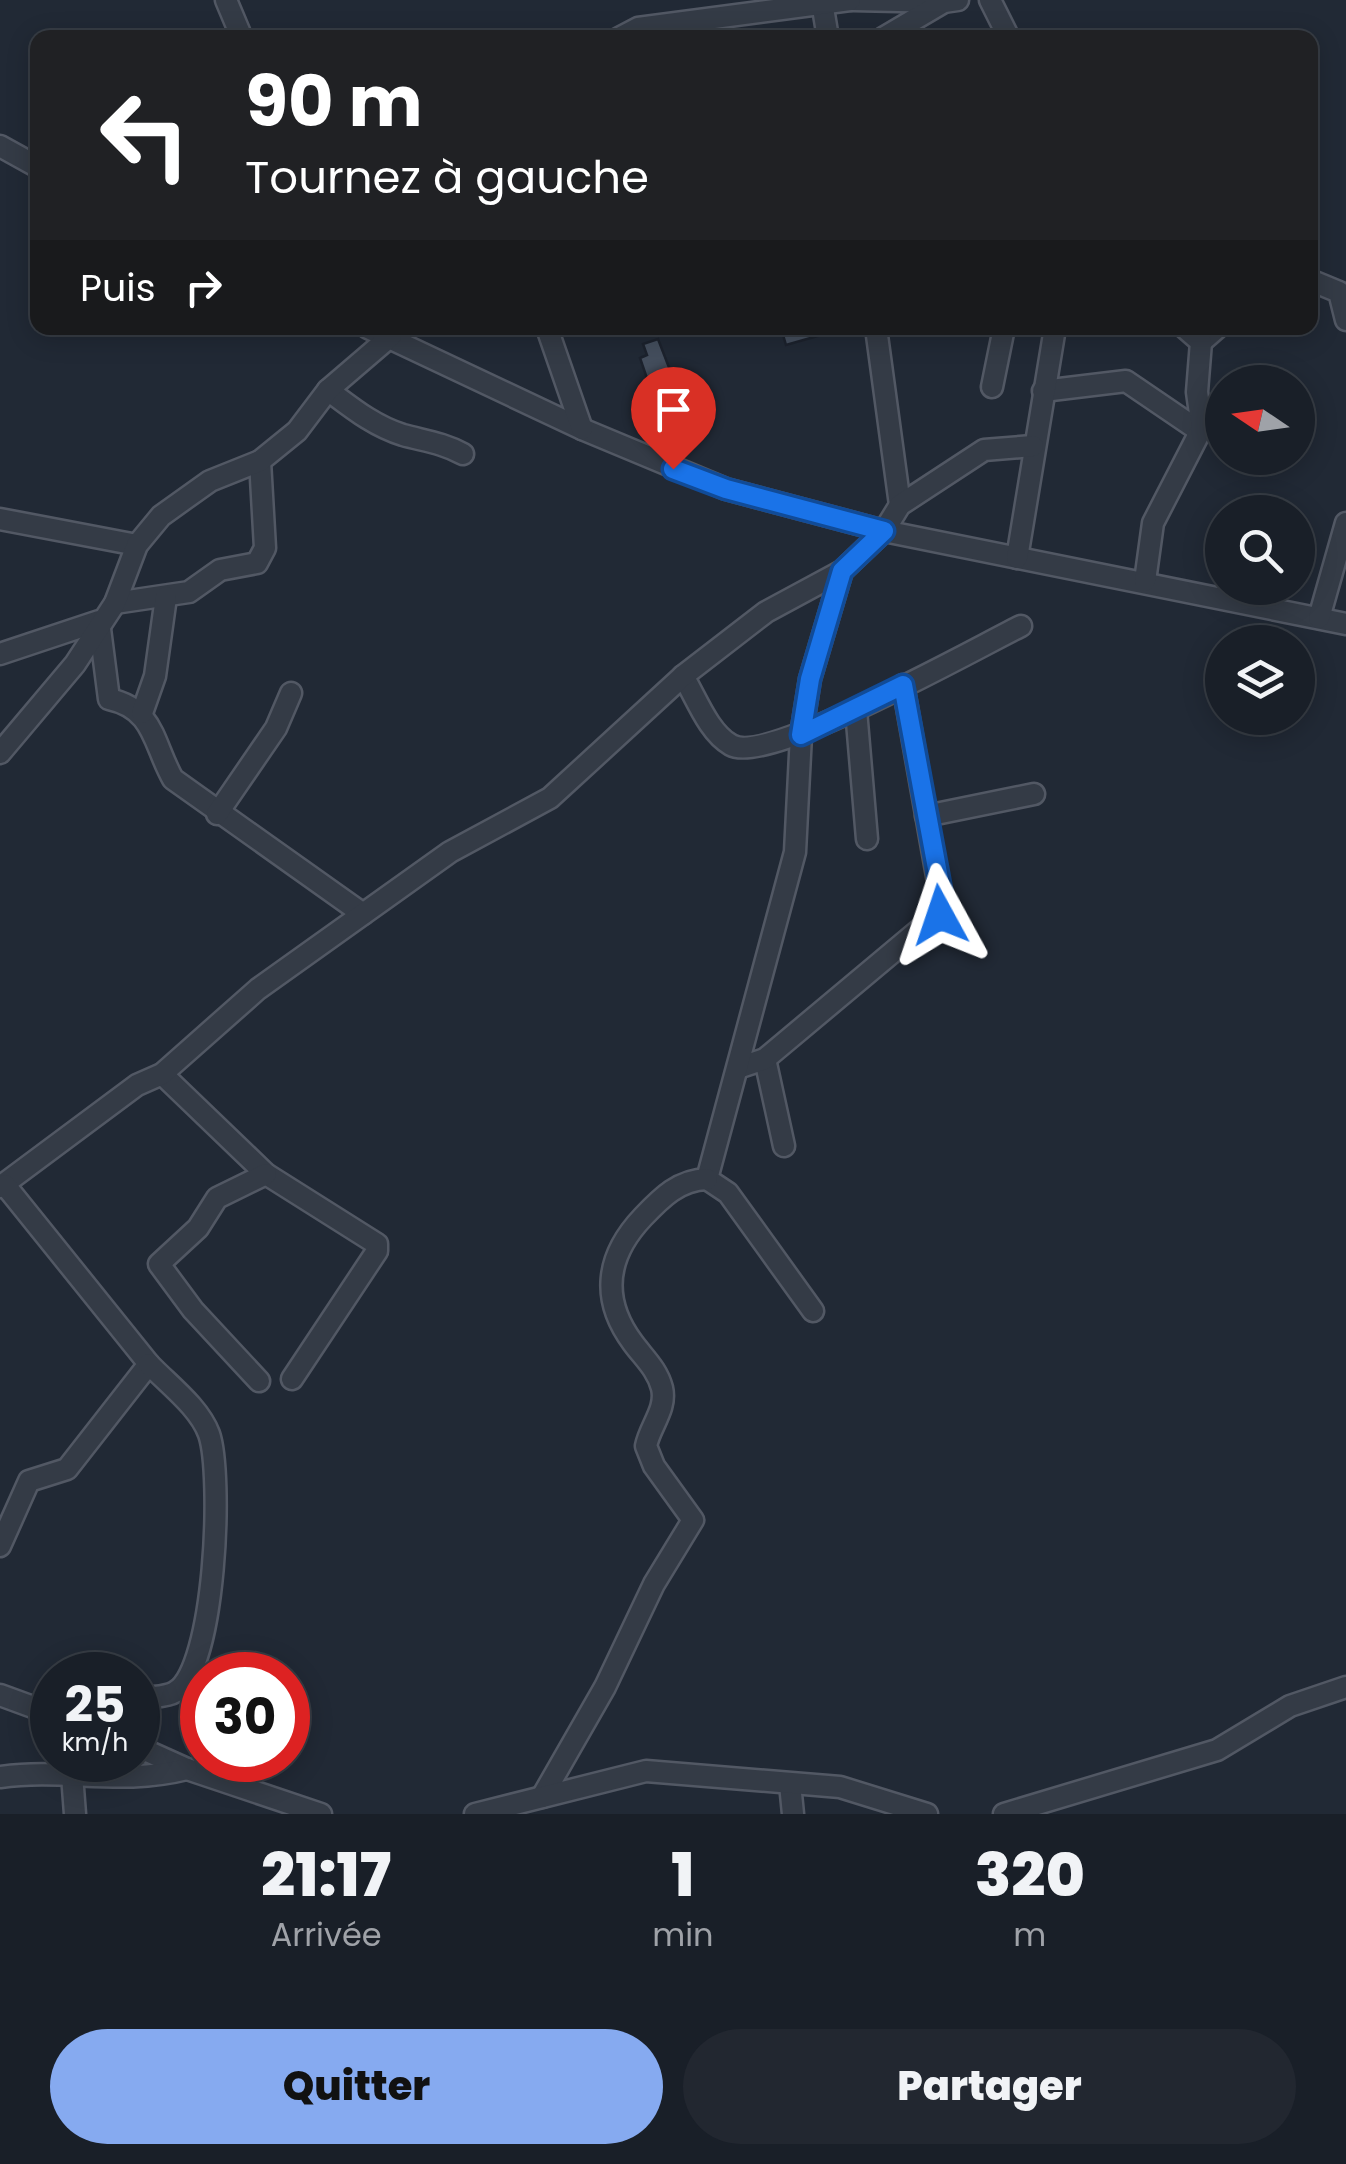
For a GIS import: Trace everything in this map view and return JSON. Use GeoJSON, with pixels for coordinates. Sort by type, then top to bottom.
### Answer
{"type":"FeatureCollection","features":[{"type":"Feature","properties":{"kind":"street"},"geometry":{"type":"LineString","coordinates":[[226,0],[239,30]]}},
{"type":"Feature","properties":{"kind":"street"},"geometry":{"type":"LineString","coordinates":[[990,0],[1006,30]]}},
{"type":"Feature","properties":{"kind":"street"},"geometry":{"type":"LineString","coordinates":[[634,30],[822,2],[951,1]]}},
{"type":"Feature","properties":{"kind":"street"},"geometry":{"type":"LineString","coordinates":[[897,30],[951,1]]}},
{"type":"Feature","properties":{"kind":"street"},"geometry":{"type":"LineString","coordinates":[[822,2],[827,30]]}},
{"type":"Feature","properties":{"kind":"street"},"geometry":{"type":"LineString","coordinates":[[0,146],[30,163]]}},
{"type":"Feature","properties":{"kind":"street"},"geometry":{"type":"LineString","coordinates":[[1318,283],[1339,292],[1344,309]]}},
{"type":"Feature","properties":{"kind":"street"},"geometry":{"type":"LineString","coordinates":[[388,335],[582,429],[726,489],[884,531],[1346,624]]}},
{"type":"Feature","properties":{"kind":"street"},"geometry":{"type":"LineString","coordinates":[[549,335],[582,429]]}},
{"type":"Feature","properties":{"kind":"street"},"geometry":{"type":"LineString","coordinates":[[877,335],[900,505]]}},
{"type":"Feature","properties":{"kind":"street"},"geometry":{"type":"LineString","coordinates":[[992,388],[1003,335]]}},
{"type":"Feature","properties":{"kind":"street"},"geometry":{"type":"LineString","coordinates":[[1016,558],[1054,335]]}},
{"type":"Feature","properties":{"kind":"street"},"geometry":{"type":"LineString","coordinates":[[1145,581],[1153,523],[1201,432],[1197,392],[1209,335]]}},
{"type":"Feature","properties":{"kind":"street"},"geometry":{"type":"LineString","coordinates":[[0,753],[52,697],[99,621],[115,604],[137,545],[162,516],[194,493],[260,461],[297,432],[328,390],[391,336]]}},
{"type":"Feature","properties":{"kind":"street"},"geometry":{"type":"LineString","coordinates":[[1043,391],[1126,381],[1201,432]]}},
{"type":"Feature","properties":{"kind":"street"},"geometry":{"type":"LineString","coordinates":[[328,390],[364,418],[402,434],[444,443],[463,454]]}},
{"type":"Feature","properties":{"kind":"street"},"geometry":{"type":"LineString","coordinates":[[160,1696],[174,1693],[190,1676],[212,1597],[208,1434],[184,1400],[149,1364],[2,1186],[137,1084],[162,1074],[258,989],[450,852],[550,798],[683,676],[766,612],[842,571],[884,531],[900,505],[984,450],[1033,446]]}},
{"type":"Feature","properties":{"kind":"street"},"geometry":{"type":"LineString","coordinates":[[115,604],[189,592],[220,570],[248,567],[263,556],[260,461]]}},
{"type":"Feature","properties":{"kind":"street"},"geometry":{"type":"LineString","coordinates":[[0,519],[137,545]]}},
{"type":"Feature","properties":{"kind":"street"},"geometry":{"type":"LineString","coordinates":[[1318,618],[1346,522]]}},
{"type":"Feature","properties":{"kind":"street"},"geometry":{"type":"LineString","coordinates":[[708,1179],[798,837],[801,735],[810,679],[842,571]]}},
{"type":"Feature","properties":{"kind":"street"},"geometry":{"type":"LineString","coordinates":[[142,712],[155,676],[166,596]]}},
{"type":"Feature","properties":{"kind":"street"},"geometry":{"type":"LineString","coordinates":[[99,621],[109,699],[142,712],[156,734],[161,758],[172,780],[363,914]]}},
{"type":"Feature","properties":{"kind":"street"},"geometry":{"type":"LineString","coordinates":[[0,654],[99,621]]}},
{"type":"Feature","properties":{"kind":"street"},"geometry":{"type":"LineString","coordinates":[[683,676],[714,729],[730,745],[745,750],[801,735],[1021,626]]}},
{"type":"Feature","properties":{"kind":"street"},"geometry":{"type":"LineString","coordinates":[[738,1068],[765,1059],[940,915],[944,906],[903,685]]}},
{"type":"Feature","properties":{"kind":"street"},"geometry":{"type":"LineString","coordinates":[[217,814],[276,728],[291,693]]}},
{"type":"Feature","properties":{"kind":"street"},"geometry":{"type":"LineString","coordinates":[[856,710],[867,839]]}},
{"type":"Feature","properties":{"kind":"street"},"geometry":{"type":"LineString","coordinates":[[926,816],[1034,794]]}},
{"type":"Feature","properties":{"kind":"street"},"geometry":{"type":"LineString","coordinates":[[765,1059],[784,1146]]}},
{"type":"Feature","properties":{"kind":"street"},"geometry":{"type":"LineString","coordinates":[[162,1074],[266,1174],[377,1244],[377,1251],[292,1378]]}},
{"type":"Feature","properties":{"kind":"street"},"geometry":{"type":"LineString","coordinates":[[259,1381],[193,1310],[159,1264],[198,1228],[217,1198],[266,1174]]}},
{"type":"Feature","properties":{"kind":"street"},"geometry":{"type":"LineString","coordinates":[[528,1805],[693,1518],[654,1466],[646,1446],[663,1408],[663,1390],[654,1367],[631,1341],[612,1306],[609,1287],[615,1255],[630,1230],[666,1194],[691,1180],[708,1179],[728,1193],[813,1310]]}},
{"type":"Feature","properties":{"kind":"street"},"geometry":{"type":"LineString","coordinates":[[0,1546],[29,1480],[68,1469],[149,1364]]}},
{"type":"Feature","properties":{"kind":"street"},"geometry":{"type":"LineString","coordinates":[[1004,1814],[1217,1750],[1290,1706],[1346,1687]]}},
{"type":"Feature","properties":{"kind":"street"},"geometry":{"type":"LineString","coordinates":[[0,1695],[30,1706]]}},
{"type":"Feature","properties":{"kind":"street"},"geometry":{"type":"LineString","coordinates":[[475,1814],[528,1805],[646,1771],[846,1788],[920,1813]]}},
{"type":"Feature","properties":{"kind":"street"},"geometry":{"type":"LineString","coordinates":[[0,1776],[30,1776]]}},
{"type":"Feature","properties":{"kind":"street"},"geometry":{"type":"LineString","coordinates":[[73,1782],[75,1814]]}},
{"type":"Feature","properties":{"kind":"street"},"geometry":{"type":"LineString","coordinates":[[225,1782],[320,1814]]}},
{"type":"Feature","properties":{"kind":"street"},"geometry":{"type":"LineString","coordinates":[[790,1784],[793,1814]]}},
{"type":"Feature","properties":{"kind":"building"},"geometry":{"type":"Polygon","coordinates":[[[783,335],[821,335],[786,345],[783,335]]]}},
{"type":"Feature","properties":{"kind":"building"},"geometry":{"type":"Polygon","coordinates":[[[658,339],[675,383],[651,390],[640,358],[647,355],[643,344],[658,339]]]}},
{"type":"Feature","properties":{"kind":"route"},"geometry":{"type":"LineString","coordinates":[[673,469],[726,489],[884,531],[842,571],[810,679],[801,735],[903,685],[944,906],[940,915]]}}]}
